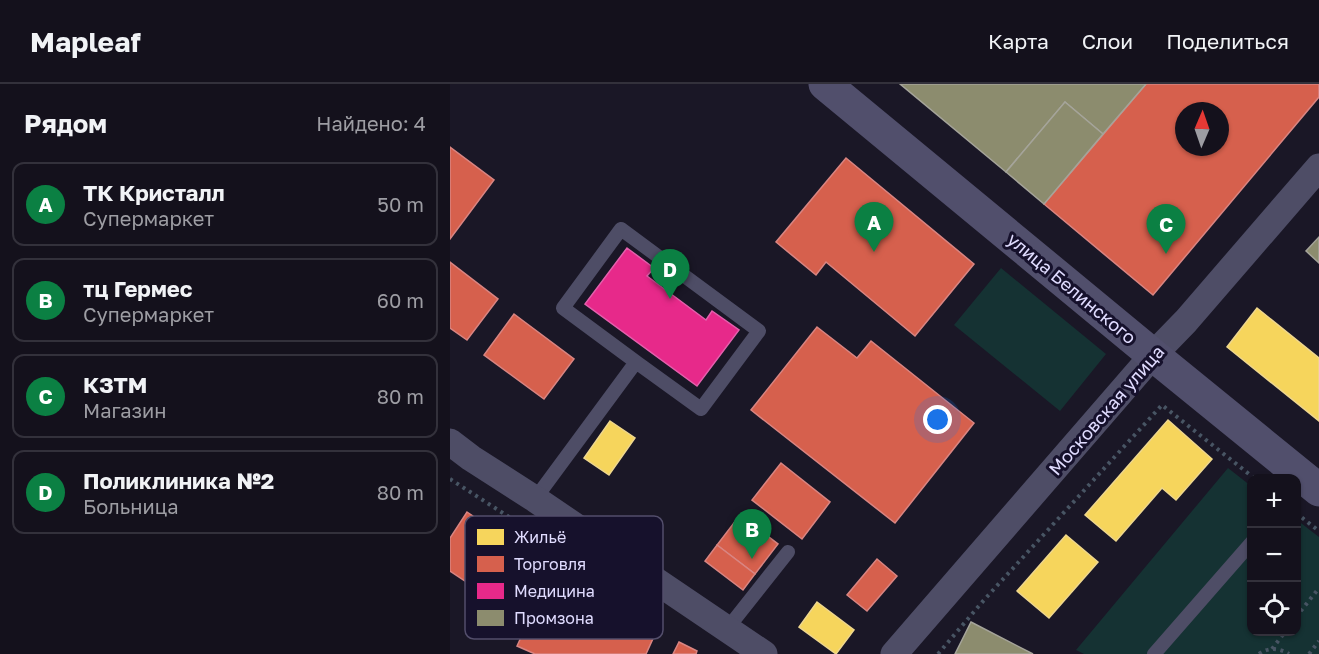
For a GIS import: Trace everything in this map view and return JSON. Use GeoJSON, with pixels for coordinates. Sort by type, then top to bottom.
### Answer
{"type":"FeatureCollection","features":[{"type":"Feature","properties":{"kind":"street","name":"улица Белинского"},"geometry":{"type":"LineString","coordinates":[[825,84],[1153,355],[1307,487]]}},
{"type":"Feature","properties":{"kind":"street","name":"Московская улица"},"geometry":{"type":"LineString","coordinates":[[897,653],[1153,355],[1186,321],[1319,167]]}},
{"type":"Feature","properties":{"kind":"street"},"geometry":{"type":"LineString","coordinates":[[450,442],[560,516]]}},
{"type":"Feature","properties":{"kind":"street"},"geometry":{"type":"LineString","coordinates":[[663,586],[764,654]]}},
{"type":"Feature","properties":{"kind":"lane"},"geometry":{"type":"LineString","coordinates":[[621,229],[759,331],[701,409],[636,362],[563,308],[621,229]]}},
{"type":"Feature","properties":{"kind":"lane"},"geometry":{"type":"LineString","coordinates":[[535,499],[636,362]]}},
{"type":"Feature","properties":{"kind":"lane"},"geometry":{"type":"LineString","coordinates":[[1154,654],[1247,547]]}},
{"type":"Feature","properties":{"kind":"lane"},"geometry":{"type":"LineString","coordinates":[[727,629],[788,552]]}},
{"type":"Feature","properties":{"kind":"path"},"geometry":{"type":"LineString","coordinates":[[938,654],[1162,405],[1249,474]]}},
{"type":"Feature","properties":{"kind":"path"},"geometry":{"type":"LineString","coordinates":[[1301,517],[1319,531]]}},
{"type":"Feature","properties":{"kind":"path"},"geometry":{"type":"LineString","coordinates":[[1301,611],[1319,588]]}},
{"type":"Feature","properties":{"kind":"path"},"geometry":{"type":"LineString","coordinates":[[1272,649],[1282,636]]}},
{"type":"Feature","properties":{"kind":"path"},"geometry":{"type":"LineString","coordinates":[[1309,654],[1319,640]]}},
{"type":"Feature","properties":{"kind":"path"},"geometry":{"type":"LineString","coordinates":[[1259,654],[1272,649],[1282,650],[1289,654]]}},
{"type":"Feature","properties":{"kind":"green space"},"geometry":{"type":"Polygon","coordinates":[[[1001,268],[1106,354],[1060,411],[954,325],[1001,268]]]}},
{"type":"Feature","properties":{"kind":"green space"},"geometry":{"type":"Polygon","coordinates":[[[1228,468],[1247,483],[1247,636],[1301,636],[1301,523],[1319,537],[1319,654],[1084,654],[1076,650],[1228,468]]]}},
{"type":"Feature","properties":{"kind":"building: Жильё"},"geometry":{"type":"Polygon","coordinates":[[[1257,308],[1319,358],[1319,421],[1227,347],[1257,308]]]}},
{"type":"Feature","properties":{"kind":"building: Жильё"},"geometry":{"type":"Polygon","coordinates":[[[1168,420],[1212,459],[1176,500],[1162,488],[1116,541],[1085,515],[1168,420]]]}},
{"type":"Feature","properties":{"kind":"building: Жильё"},"geometry":{"type":"Polygon","coordinates":[[[610,421],[635,438],[609,475],[584,458],[610,421]]]}},
{"type":"Feature","properties":{"kind":"building: Жильё"},"geometry":{"type":"Polygon","coordinates":[[[1066,535],[1098,562],[1049,618],[1017,591],[1066,535]]]}},
{"type":"Feature","properties":{"kind":"building: Жильё"},"geometry":{"type":"Polygon","coordinates":[[[817,602],[854,630],[836,654],[799,627],[817,602]]]}},
{"type":"Feature","properties":{"kind":"building: Торговля"},"geometry":{"type":"Polygon","coordinates":[[[1146,84],[1319,84],[1319,97],[1153,295],[1044,204],[1146,84]]]}},
{"type":"Feature","properties":{"kind":"building: Торговля"},"geometry":{"type":"Polygon","coordinates":[[[450,147],[494,180],[450,239],[450,147]]]}},
{"type":"Feature","properties":{"kind":"building: Торговля"},"geometry":{"type":"Polygon","coordinates":[[[846,158],[974,264],[915,336],[826,262],[816,275],[776,242],[846,158]]]}},
{"type":"Feature","properties":{"kind":"building: Торговля"},"geometry":{"type":"Polygon","coordinates":[[[450,262],[498,299],[467,340],[450,328],[450,262]]]}},
{"type":"Feature","properties":{"kind":"building: Торговля"},"geometry":{"type":"Polygon","coordinates":[[[514,314],[574,359],[544,399],[484,355],[514,314]]]}},
{"type":"Feature","properties":{"kind":"building: Торговля"},"geometry":{"type":"Polygon","coordinates":[[[817,327],[857,358],[871,341],[974,423],[895,523],[751,410],[817,327]]]}},
{"type":"Feature","properties":{"kind":"building: Торговля"},"geometry":{"type":"Polygon","coordinates":[[[781,463],[830,502],[802,539],[752,500],[781,463]]]}},
{"type":"Feature","properties":{"kind":"building: Торговля"},"geometry":{"type":"Polygon","coordinates":[[[467,512],[473,516],[465,516],[465,581],[450,571],[450,538],[467,512]]]}},
{"type":"Feature","properties":{"kind":"building: Торговля"},"geometry":{"type":"Polygon","coordinates":[[[740,515],[778,544],[755,574],[717,545],[740,515]]]}},
{"type":"Feature","properties":{"kind":"building: Торговля"},"geometry":{"type":"Polygon","coordinates":[[[717,545],[755,574],[743,590],[705,561],[717,545]]]}},
{"type":"Feature","properties":{"kind":"building: Торговля"},"geometry":{"type":"Polygon","coordinates":[[[877,559],[897,576],[867,611],[847,595],[877,559]]]}},
{"type":"Feature","properties":{"kind":"building: Торговля"},"geometry":{"type":"Polygon","coordinates":[[[520,639],[653,639],[646,654],[535,654],[517,646],[520,639]]]}},
{"type":"Feature","properties":{"kind":"building: Торговля"},"geometry":{"type":"Polygon","coordinates":[[[679,642],[697,651],[696,654],[673,654],[679,642]]]}},
{"type":"Feature","properties":{"kind":"building: Медицина"},"geometry":{"type":"Polygon","coordinates":[[[627,248],[654,268],[647,276],[706,320],[712,311],[739,330],[697,386],[585,304],[627,248]]]}},
{"type":"Feature","properties":{"kind":"building: Промзона"},"geometry":{"type":"Polygon","coordinates":[[[900,84],[1146,84],[1103,134],[1065,102],[1006,172],[900,84]]]}},
{"type":"Feature","properties":{"kind":"building: Промзона"},"geometry":{"type":"Polygon","coordinates":[[[1065,102],[1103,134],[1044,204],[1006,172],[1065,102]]]}},
{"type":"Feature","properties":{"kind":"building: Промзона"},"geometry":{"type":"Polygon","coordinates":[[[1319,237],[1319,263],[1306,251],[1319,237]]]}},
{"type":"Feature","properties":{"kind":"building: Промзона"},"geometry":{"type":"Polygon","coordinates":[[[971,622],[1033,654],[955,654],[971,622]]]}},
{"type":"Feature","properties":{"kind":"place","name":"ТК Кристалл"},"geometry":{"type":"Point","coordinates":[874,252]}},
{"type":"Feature","properties":{"kind":"place","name":"КЗТМ"},"geometry":{"type":"Point","coordinates":[1166,254]}},
{"type":"Feature","properties":{"kind":"place","name":"Поликлиника №2"},"geometry":{"type":"Point","coordinates":[670,299]}},
{"type":"Feature","properties":{"kind":"place","name":"тц Гермес"},"geometry":{"type":"Point","coordinates":[752,559]}}]}
